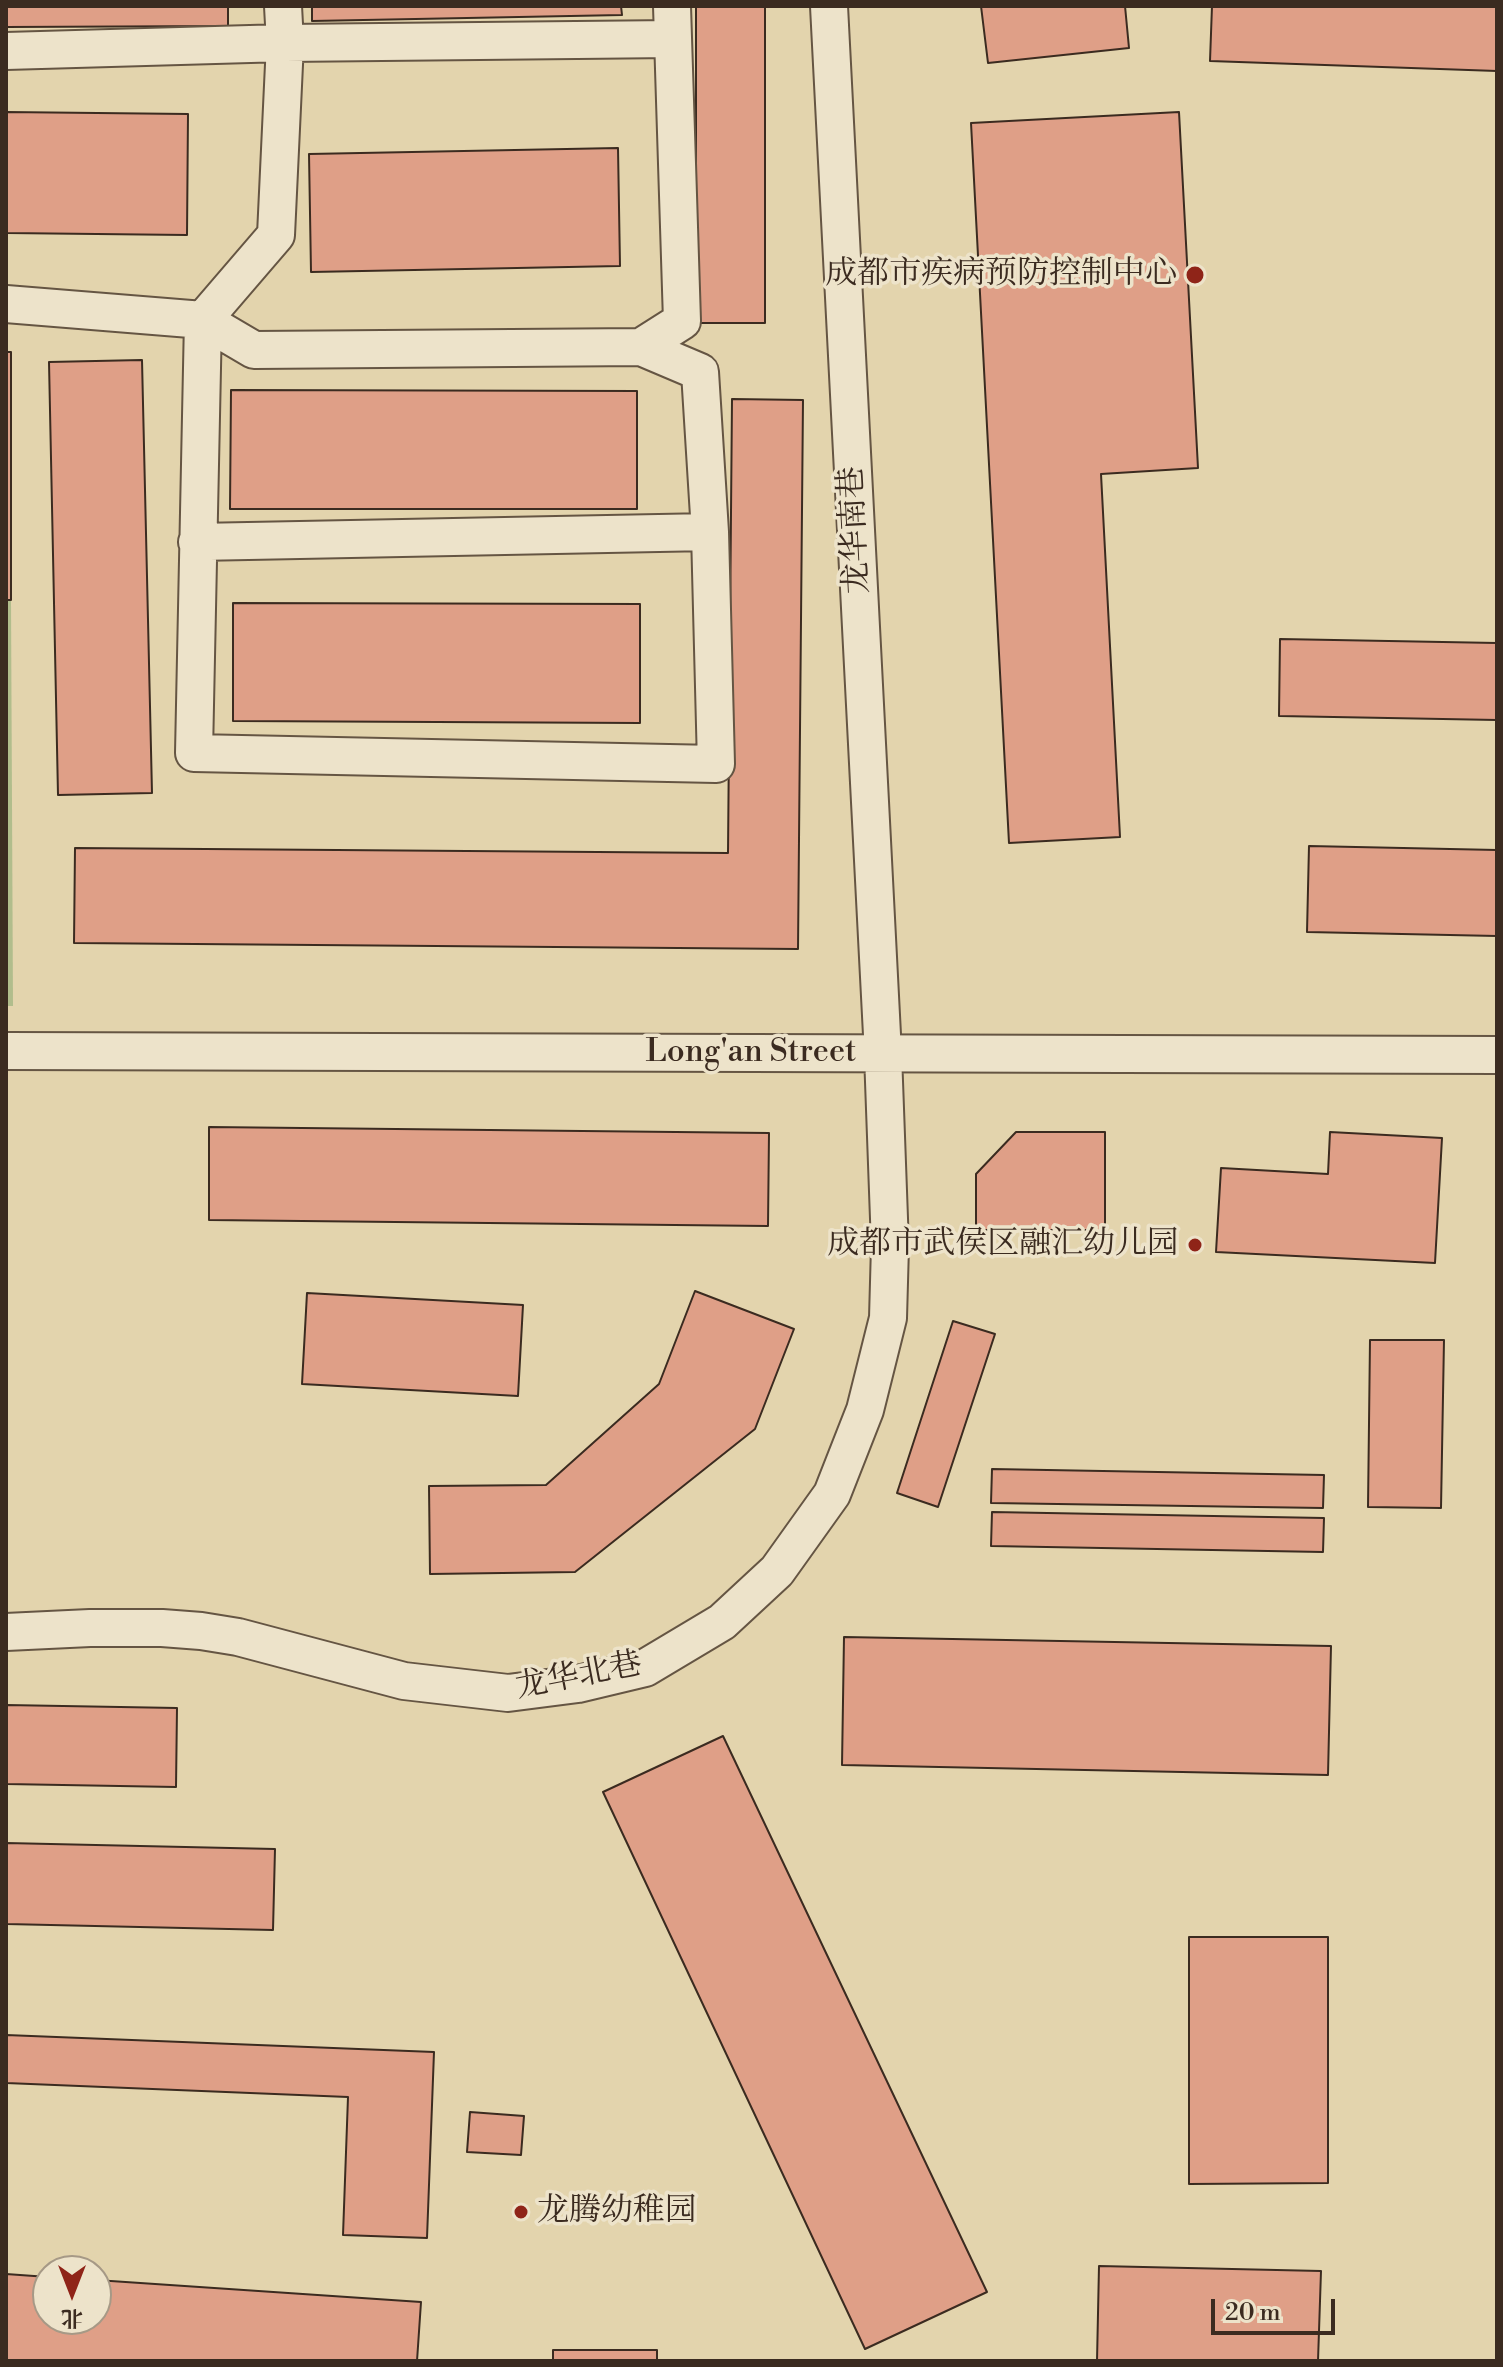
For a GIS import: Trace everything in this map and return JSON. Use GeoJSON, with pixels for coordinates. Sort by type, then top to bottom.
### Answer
{"type":"FeatureCollection","features":[{"type":"Feature","properties":{"kind":"street"},"geometry":{"type":"LineString","coordinates":[[6,304],[203,320],[254,350],[641,347],[700,372],[710,532],[716,764],[194,753],[203,320],[276,235],[285,43],[283,6]]}},
{"type":"Feature","properties":{"kind":"street","name":"龙华南巷"},"geometry":{"type":"LineString","coordinates":[[829,6],[883,1054]]}},
{"type":"Feature","properties":{"kind":"street"},"geometry":{"type":"LineString","coordinates":[[6,51],[285,43],[672,23],[682,321],[641,347]]}},
{"type":"Feature","properties":{"kind":"street"},"geometry":{"type":"LineString","coordinates":[[197,542],[710,532]]}},
{"type":"Feature","properties":{"kind":"street","name":"Long'an Street"},"geometry":{"type":"LineString","coordinates":[[6,1051],[1497,1055]]}},
{"type":"Feature","properties":{"kind":"street","name":"龙华北巷"},"geometry":{"type":"LineString","coordinates":[[6,1632],[90,1628],[201,1631],[238,1637],[404,1681],[508,1693],[578,1684],[645,1668],[722,1622],[777,1571],[832,1494],[865,1410],[888,1318],[890,1246],[883,1054]]}},
{"type":"Feature","properties":{"kind":"green space"},"geometry":{"type":"Polygon","coordinates":[[[6,600],[11,600],[13,1006],[6,1006],[6,600]]]}},
{"type":"Feature","properties":{"kind":"building"},"geometry":{"type":"Polygon","coordinates":[[[6,6],[228,6],[228,26],[6,27],[6,6]]]}},
{"type":"Feature","properties":{"kind":"building"},"geometry":{"type":"Polygon","coordinates":[[[312,6],[621,6],[622,15],[312,21],[312,6]]]}},
{"type":"Feature","properties":{"kind":"building"},"geometry":{"type":"Polygon","coordinates":[[[696,6],[765,6],[765,323],[696,323],[696,6]]]}},
{"type":"Feature","properties":{"kind":"building"},"geometry":{"type":"Polygon","coordinates":[[[981,6],[1125,6],[1129,48],[988,63],[981,6]]]}},
{"type":"Feature","properties":{"kind":"building"},"geometry":{"type":"Polygon","coordinates":[[[1212,6],[1497,6],[1497,71],[1210,61],[1212,6]]]}},
{"type":"Feature","properties":{"kind":"building"},"geometry":{"type":"Polygon","coordinates":[[[6,112],[188,114],[187,235],[6,233],[6,112]]]}},
{"type":"Feature","properties":{"kind":"building"},"geometry":{"type":"Polygon","coordinates":[[[1179,112],[1198,468],[1101,474],[1120,837],[1009,843],[971,123],[1179,112]]]}},
{"type":"Feature","properties":{"kind":"building"},"geometry":{"type":"Polygon","coordinates":[[[618,148],[620,266],[311,272],[309,154],[618,148]]]}},
{"type":"Feature","properties":{"kind":"building"},"geometry":{"type":"Polygon","coordinates":[[[6,352],[11,352],[11,600],[6,600],[6,352]]]}},
{"type":"Feature","properties":{"kind":"building"},"geometry":{"type":"Polygon","coordinates":[[[142,360],[152,793],[58,795],[49,362],[142,360]]]}},
{"type":"Feature","properties":{"kind":"building"},"geometry":{"type":"Polygon","coordinates":[[[231,390],[637,391],[637,509],[230,509],[231,390]]]}},
{"type":"Feature","properties":{"kind":"building"},"geometry":{"type":"Polygon","coordinates":[[[732,399],[803,400],[798,949],[74,943],[75,848],[728,853],[732,399]]]}},
{"type":"Feature","properties":{"kind":"building"},"geometry":{"type":"Polygon","coordinates":[[[233,603],[640,604],[640,723],[233,721],[233,603]]]}},
{"type":"Feature","properties":{"kind":"building"},"geometry":{"type":"Polygon","coordinates":[[[1280,639],[1497,643],[1497,720],[1279,716],[1280,639]]]}},
{"type":"Feature","properties":{"kind":"building"},"geometry":{"type":"Polygon","coordinates":[[[1309,846],[1497,850],[1497,936],[1307,932],[1309,846]]]}},
{"type":"Feature","properties":{"kind":"building"},"geometry":{"type":"Polygon","coordinates":[[[209,1127],[769,1133],[768,1226],[209,1220],[209,1127]]]}},
{"type":"Feature","properties":{"kind":"building"},"geometry":{"type":"Polygon","coordinates":[[[1016,1132],[1105,1132],[1105,1230],[976,1230],[976,1174],[1016,1132]]]}},
{"type":"Feature","properties":{"kind":"building"},"geometry":{"type":"Polygon","coordinates":[[[1330,1132],[1442,1138],[1435,1263],[1216,1252],[1221,1168],[1328,1174],[1330,1132]]]}},
{"type":"Feature","properties":{"kind":"building"},"geometry":{"type":"Polygon","coordinates":[[[695,1291],[794,1329],[755,1429],[575,1572],[430,1574],[429,1486],[546,1485],[659,1384],[695,1291]]]}},
{"type":"Feature","properties":{"kind":"building"},"geometry":{"type":"Polygon","coordinates":[[[307,1293],[523,1305],[518,1396],[302,1384],[307,1293]]]}},
{"type":"Feature","properties":{"kind":"building"},"geometry":{"type":"Polygon","coordinates":[[[953,1321],[995,1334],[938,1507],[897,1493],[953,1321]]]}},
{"type":"Feature","properties":{"kind":"building"},"geometry":{"type":"Polygon","coordinates":[[[1370,1340],[1444,1340],[1441,1508],[1368,1507],[1370,1340]]]}},
{"type":"Feature","properties":{"kind":"building"},"geometry":{"type":"Polygon","coordinates":[[[992,1469],[1324,1475],[1323,1508],[991,1503],[992,1469]]]}},
{"type":"Feature","properties":{"kind":"building"},"geometry":{"type":"Polygon","coordinates":[[[992,1512],[1324,1518],[1323,1552],[991,1546],[992,1512]]]}},
{"type":"Feature","properties":{"kind":"building"},"geometry":{"type":"Polygon","coordinates":[[[844,1637],[1331,1646],[1328,1775],[842,1765],[844,1637]]]}},
{"type":"Feature","properties":{"kind":"building"},"geometry":{"type":"Polygon","coordinates":[[[6,1705],[177,1708],[176,1787],[6,1784],[6,1705]]]}},
{"type":"Feature","properties":{"kind":"building"},"geometry":{"type":"Polygon","coordinates":[[[723,1736],[987,2292],[865,2349],[603,1792],[723,1736]]]}},
{"type":"Feature","properties":{"kind":"building"},"geometry":{"type":"Polygon","coordinates":[[[6,1843],[275,1849],[273,1930],[6,1924],[6,1843]]]}},
{"type":"Feature","properties":{"kind":"building"},"geometry":{"type":"Polygon","coordinates":[[[1189,1937],[1328,1937],[1328,2183],[1189,2184],[1189,1937]]]}},
{"type":"Feature","properties":{"kind":"building"},"geometry":{"type":"Polygon","coordinates":[[[6,2035],[434,2052],[427,2238],[343,2235],[348,2097],[6,2083],[6,2035]]]}},
{"type":"Feature","properties":{"kind":"building"},"geometry":{"type":"Polygon","coordinates":[[[470,2112],[524,2116],[521,2155],[467,2152],[470,2112]]]}},
{"type":"Feature","properties":{"kind":"building"},"geometry":{"type":"Polygon","coordinates":[[[1099,2266],[1321,2271],[1318,2361],[1097,2361],[1099,2266]]]}},
{"type":"Feature","properties":{"kind":"building"},"geometry":{"type":"Polygon","coordinates":[[[6,2274],[32,2276],[32,2335],[112,2335],[112,2281],[421,2302],[417,2361],[6,2361],[6,2274]]]}},
{"type":"Feature","properties":{"kind":"building"},"geometry":{"type":"Polygon","coordinates":[[[553,2350],[657,2350],[657,2361],[553,2361],[553,2350]]]}},
{"type":"Feature","properties":{"kind":"place","name":"成都市疾病预防控制中心"},"geometry":{"type":"Point","coordinates":[1195,275]}},
{"type":"Feature","properties":{"kind":"place","name":"成都市武侯区融汇幼儿园"},"geometry":{"type":"Point","coordinates":[1195,1245]}},
{"type":"Feature","properties":{"kind":"place","name":"龙腾幼稚园"},"geometry":{"type":"Point","coordinates":[521,2212]}}]}
